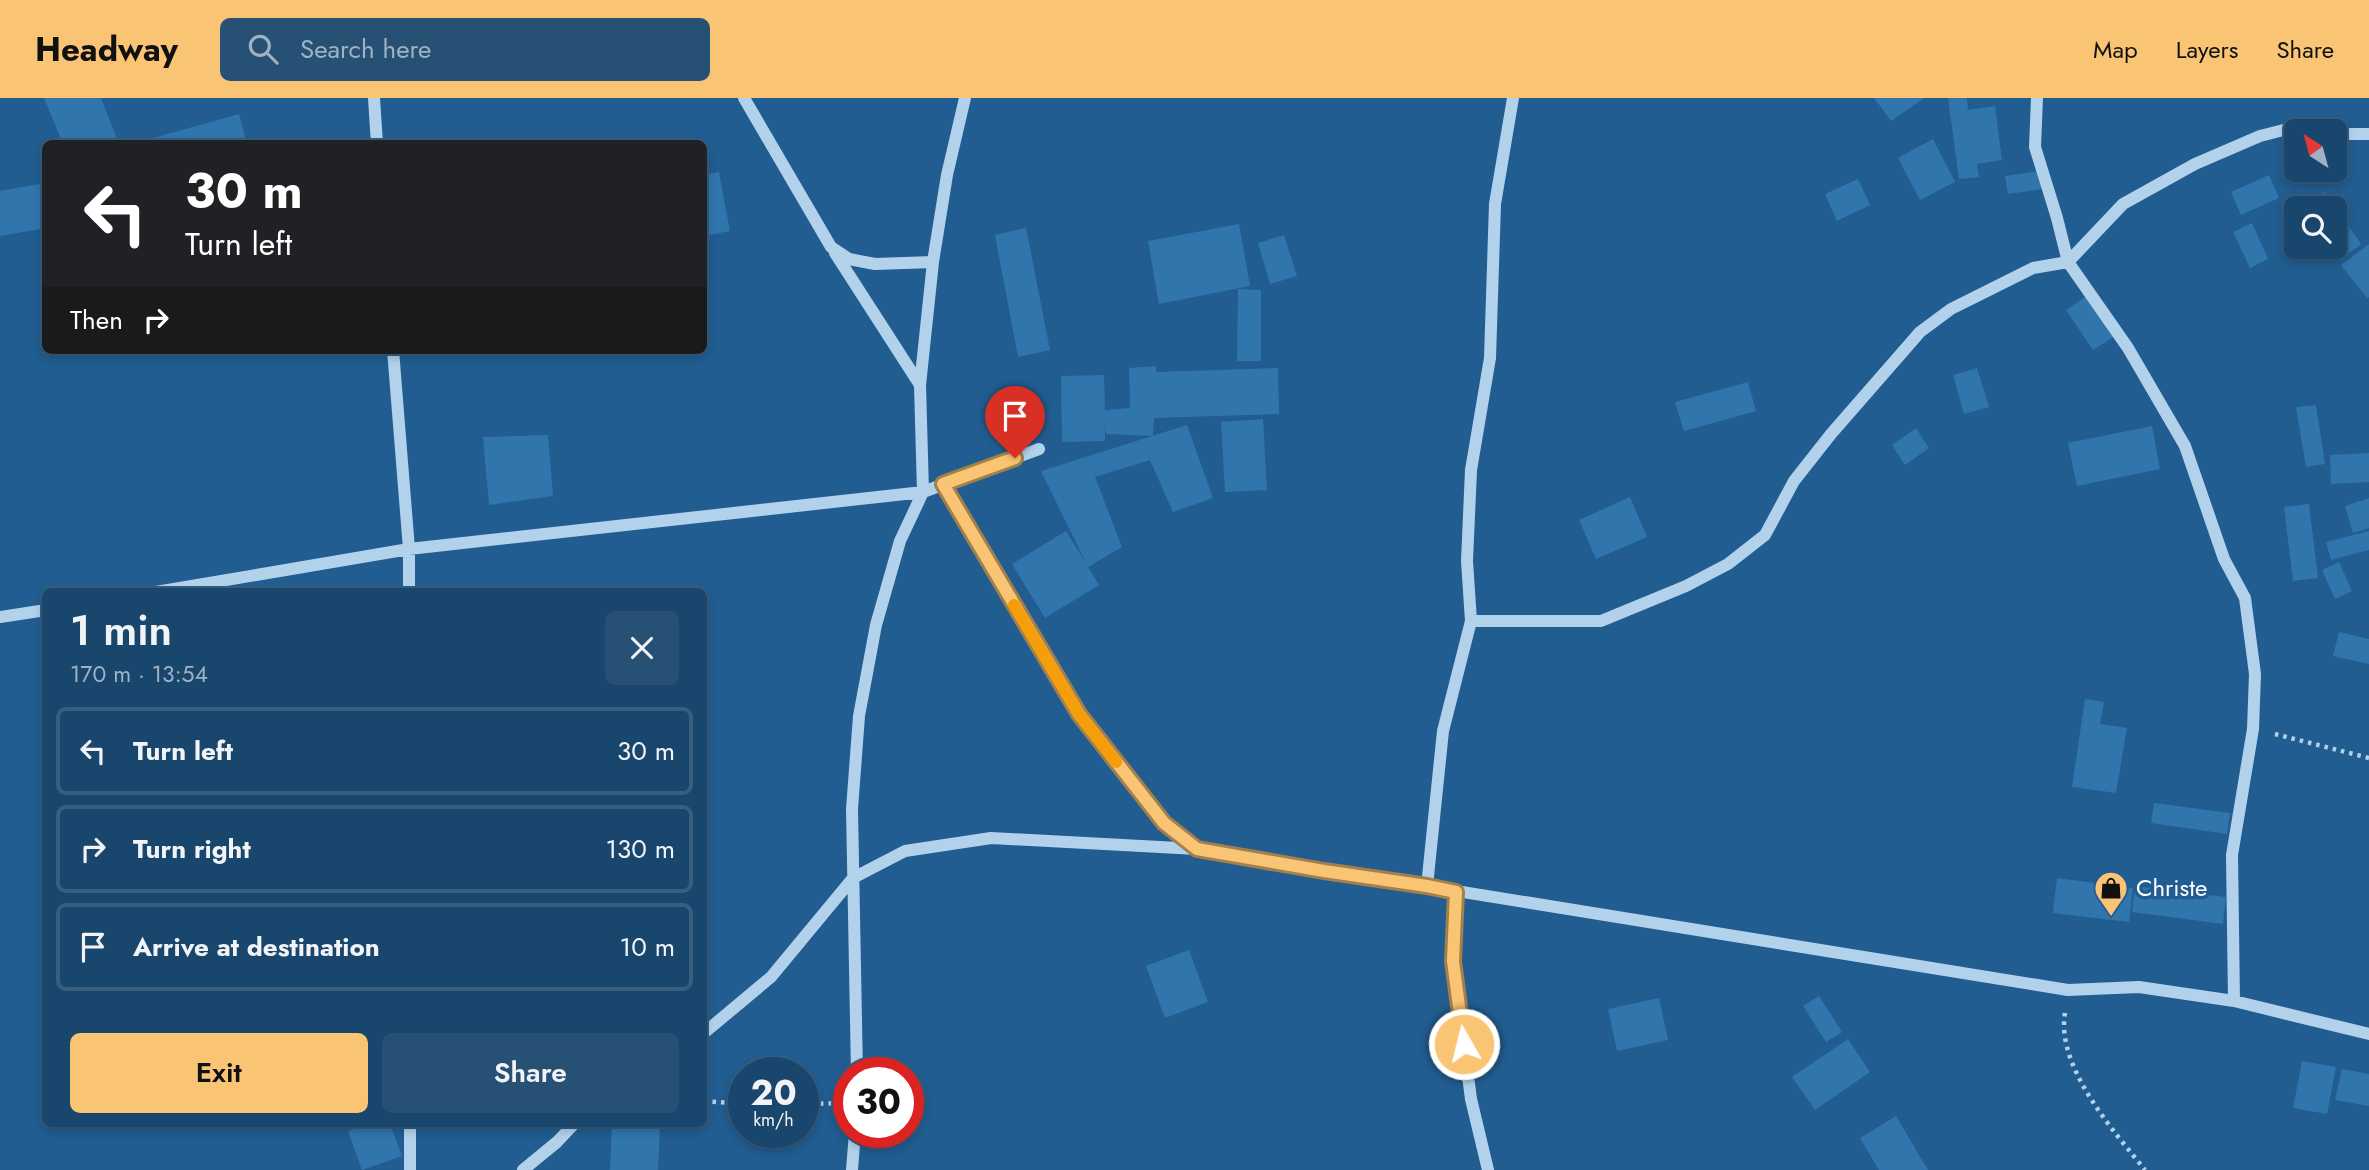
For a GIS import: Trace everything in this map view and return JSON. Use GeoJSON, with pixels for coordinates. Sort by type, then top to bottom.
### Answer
{"type":"FeatureCollection","features":[{"type":"Feature","properties":{"kind":"street"},"geometry":{"type":"LineString","coordinates":[[373,98],[377,140]]}},
{"type":"Feature","properties":{"kind":"street"},"geometry":{"type":"LineString","coordinates":[[744,98],[831,247],[920,384]]}},
{"type":"Feature","properties":{"kind":"street"},"geometry":{"type":"LineString","coordinates":[[857,1057],[852,809],[861,703],[876,625],[900,541],[923,492],[920,384],[933,262],[947,175],[965,98]]}},
{"type":"Feature","properties":{"kind":"street"},"geometry":{"type":"LineString","coordinates":[[1427,886],[1443,731],[1471,621],[1466,561],[1471,470],[1490,358],[1496,204],[1513,98]]}},
{"type":"Feature","properties":{"kind":"street"},"geometry":{"type":"LineString","coordinates":[[2037,98],[2035,147],[2068,262],[2128,348],[2185,446],[2224,559],[2245,598],[2255,674],[2253,729],[2232,855],[2234,1001]]}},
{"type":"Feature","properties":{"kind":"street"},"geometry":{"type":"LineString","coordinates":[[1471,621],[1601,621],[1686,586],[1728,564],[1765,536],[1794,481],[1920,332],[1951,309],[2033,268],[2068,262],[2123,204],[2195,164],[2260,136],[2284,130]]}},
{"type":"Feature","properties":{"kind":"street"},"geometry":{"type":"LineString","coordinates":[[2347,134],[2369,134]]}},
{"type":"Feature","properties":{"kind":"street"},"geometry":{"type":"LineString","coordinates":[[831,247],[849,259],[874,264],[933,262]]}},
{"type":"Feature","properties":{"kind":"street"},"geometry":{"type":"LineString","coordinates":[[393,354],[409,550],[409,588]]}},
{"type":"Feature","properties":{"kind":"street"},"geometry":{"type":"LineString","coordinates":[[180,588],[409,550],[923,492],[1039,449]]}},
{"type":"Feature","properties":{"kind":"street"},"geometry":{"type":"LineString","coordinates":[[943,484],[1079,714],[1164,823],[1197,849]]}},
{"type":"Feature","properties":{"kind":"street"},"geometry":{"type":"LineString","coordinates":[[0,617],[42,611]]}},
{"type":"Feature","properties":{"kind":"street"},"geometry":{"type":"LineString","coordinates":[[707,1030],[771,977],[853,878],[905,851],[991,838],[1197,849],[2068,990],[2139,987],[2234,1001],[2369,1034]]}},
{"type":"Feature","properties":{"kind":"street"},"geometry":{"type":"LineString","coordinates":[[1456,892],[1453,961],[1471,1099],[1488,1170]]}},
{"type":"Feature","properties":{"kind":"street"},"geometry":{"type":"LineString","coordinates":[[410,1127],[410,1170]]}},
{"type":"Feature","properties":{"kind":"street"},"geometry":{"type":"LineString","coordinates":[[523,1170],[571,1127]]}},
{"type":"Feature","properties":{"kind":"street"},"geometry":{"type":"LineString","coordinates":[[852,1170],[854,1148]]}},
{"type":"Feature","properties":{"kind":"path"},"geometry":{"type":"LineString","coordinates":[[2253,729],[2369,758]]}},
{"type":"Feature","properties":{"kind":"path"},"geometry":{"type":"LineString","coordinates":[[2068,990],[2063,1026],[2074,1071],[2108,1123],[2145,1170]]}},
{"type":"Feature","properties":{"kind":"path"},"geometry":{"type":"LineString","coordinates":[[707,1101],[728,1103]]}},
{"type":"Feature","properties":{"kind":"building"},"geometry":{"type":"Polygon","coordinates":[[[44,98],[101,98],[117,140],[61,140],[44,98]]]}},
{"type":"Feature","properties":{"kind":"building"},"geometry":{"type":"Polygon","coordinates":[[[1874,98],[1924,98],[1891,121],[1874,98]]]}},
{"type":"Feature","properties":{"kind":"building"},"geometry":{"type":"Polygon","coordinates":[[[1948,98],[1967,98],[1968,110],[1995,106],[2002,160],[1977,164],[1979,177],[1959,179],[1948,98]]]}},
{"type":"Feature","properties":{"kind":"building"},"geometry":{"type":"Polygon","coordinates":[[[239,114],[246,140],[146,140],[239,114]]]}},
{"type":"Feature","properties":{"kind":"building"},"geometry":{"type":"Polygon","coordinates":[[[1933,139],[1955,182],[1920,200],[1898,158],[1933,139]]]}},
{"type":"Feature","properties":{"kind":"building"},"geometry":{"type":"Polygon","coordinates":[[[2039,171],[2042,189],[2008,194],[2005,176],[2039,171]]]}},
{"type":"Feature","properties":{"kind":"building"},"geometry":{"type":"Polygon","coordinates":[[[719,172],[730,231],[707,235],[707,174],[719,172]]]}},
{"type":"Feature","properties":{"kind":"building"},"geometry":{"type":"Polygon","coordinates":[[[2269,175],[2279,198],[2241,215],[2231,192],[2269,175]]]}},
{"type":"Feature","properties":{"kind":"building"},"geometry":{"type":"Polygon","coordinates":[[[1858,179],[1870,205],[1837,221],[1825,194],[1858,179]]]}},
{"type":"Feature","properties":{"kind":"building"},"geometry":{"type":"Polygon","coordinates":[[[42,184],[42,229],[0,236],[0,191],[42,184]]]}},
{"type":"Feature","properties":{"kind":"building"},"geometry":{"type":"Polygon","coordinates":[[[2252,223],[2268,259],[2250,268],[2233,232],[2252,223]]]}},
{"type":"Feature","properties":{"kind":"building"},"geometry":{"type":"Polygon","coordinates":[[[1239,224],[1250,286],[1159,304],[1148,241],[1239,224]]]}},
{"type":"Feature","properties":{"kind":"building"},"geometry":{"type":"Polygon","coordinates":[[[2347,224],[2361,244],[2347,255],[2347,224]]]}},
{"type":"Feature","properties":{"kind":"building"},"geometry":{"type":"Polygon","coordinates":[[[1026,228],[1050,350],[1018,357],[995,235],[1026,228]]]}},
{"type":"Feature","properties":{"kind":"building"},"geometry":{"type":"Polygon","coordinates":[[[1284,235],[1297,276],[1270,284],[1258,243],[1284,235]]]}},
{"type":"Feature","properties":{"kind":"building"},"geometry":{"type":"Polygon","coordinates":[[[2369,244],[2369,297],[2367,298],[2341,265],[2369,244]]]}},
{"type":"Feature","properties":{"kind":"building"},"geometry":{"type":"Polygon","coordinates":[[[1238,289],[1261,290],[1261,361],[1237,361],[1238,289]]]}},
{"type":"Feature","properties":{"kind":"building"},"geometry":{"type":"Polygon","coordinates":[[[2088,295],[2115,336],[2093,350],[2066,310],[2088,295]]]}},
{"type":"Feature","properties":{"kind":"building"},"geometry":{"type":"Polygon","coordinates":[[[1156,366],[1156,372],[1278,368],[1279,414],[1154,418],[1153,436],[1106,434],[1105,422],[1105,441],[1062,442],[1061,376],[1104,375],[1105,410],[1130,408],[1129,368],[1156,366]]]}},
{"type":"Feature","properties":{"kind":"building"},"geometry":{"type":"Polygon","coordinates":[[[1977,368],[1989,407],[1964,414],[1953,375],[1977,368]]]}},
{"type":"Feature","properties":{"kind":"building"},"geometry":{"type":"Polygon","coordinates":[[[1748,382],[1756,411],[1684,431],[1675,402],[1748,382]]]}},
{"type":"Feature","properties":{"kind":"building"},"geometry":{"type":"Polygon","coordinates":[[[2316,405],[2325,464],[2306,467],[2296,407],[2316,405]]]}},
{"type":"Feature","properties":{"kind":"building"},"geometry":{"type":"Polygon","coordinates":[[[1263,419],[1267,490],[1225,492],[1221,422],[1263,419]]]}},
{"type":"Feature","properties":{"kind":"building"},"geometry":{"type":"Polygon","coordinates":[[[1187,425],[1213,498],[1173,512],[1150,460],[1095,477],[1122,547],[1088,567],[1099,585],[1045,618],[1012,564],[1066,531],[1086,563],[1041,471],[1187,425]]]}},
{"type":"Feature","properties":{"kind":"building"},"geometry":{"type":"Polygon","coordinates":[[[2152,426],[2160,469],[2077,486],[2068,443],[2152,426]]]}},
{"type":"Feature","properties":{"kind":"building"},"geometry":{"type":"Polygon","coordinates":[[[1916,428],[1929,448],[1905,465],[1892,445],[1916,428]]]}},
{"type":"Feature","properties":{"kind":"building"},"geometry":{"type":"Polygon","coordinates":[[[548,435],[553,496],[489,505],[483,437],[548,435]]]}},
{"type":"Feature","properties":{"kind":"building"},"geometry":{"type":"Polygon","coordinates":[[[2369,453],[2369,482],[2331,484],[2330,455],[2369,453]]]}},
{"type":"Feature","properties":{"kind":"building"},"geometry":{"type":"Polygon","coordinates":[[[1630,497],[1647,537],[1596,559],[1579,520],[1630,497]]]}},
{"type":"Feature","properties":{"kind":"building"},"geometry":{"type":"Polygon","coordinates":[[[2369,498],[2369,528],[2353,533],[2345,506],[2369,498]]]}},
{"type":"Feature","properties":{"kind":"building"},"geometry":{"type":"Polygon","coordinates":[[[2309,504],[2318,578],[2293,581],[2284,507],[2309,504]]]}},
{"type":"Feature","properties":{"kind":"building"},"geometry":{"type":"Polygon","coordinates":[[[2369,531],[2369,550],[2331,560],[2326,542],[2369,531]]]}},
{"type":"Feature","properties":{"kind":"building"},"geometry":{"type":"Polygon","coordinates":[[[2339,562],[2352,591],[2335,599],[2322,570],[2339,562]]]}},
{"type":"Feature","properties":{"kind":"building"},"geometry":{"type":"Polygon","coordinates":[[[2339,632],[2369,639],[2369,664],[2333,656],[2339,632]]]}},
{"type":"Feature","properties":{"kind":"building"},"geometry":{"type":"Polygon","coordinates":[[[2085,699],[2104,702],[2100,724],[2127,728],[2116,793],[2072,787],[2085,699]]]}},
{"type":"Feature","properties":{"kind":"building"},"geometry":{"type":"Polygon","coordinates":[[[2154,803],[2230,813],[2227,834],[2151,823],[2154,803]]]}},
{"type":"Feature","properties":{"kind":"building"},"geometry":{"type":"Polygon","coordinates":[[[2057,878],[2133,888],[2129,922],[2053,913],[2057,878]]]}},
{"type":"Feature","properties":{"kind":"building"},"geometry":{"type":"Polygon","coordinates":[[[2135,886],[2226,897],[2223,924],[2132,912],[2135,886]]]}},
{"type":"Feature","properties":{"kind":"building"},"geometry":{"type":"Polygon","coordinates":[[[1189,950],[1208,1002],[1165,1018],[1146,966],[1189,950]]]}},
{"type":"Feature","properties":{"kind":"building"},"geometry":{"type":"Polygon","coordinates":[[[1819,996],[1842,1032],[1826,1042],[1803,1006],[1819,996]]]}},
{"type":"Feature","properties":{"kind":"building"},"geometry":{"type":"Polygon","coordinates":[[[1659,998],[1668,1040],[1617,1051],[1608,1009],[1659,998]]]}},
{"type":"Feature","properties":{"kind":"building"},"geometry":{"type":"Polygon","coordinates":[[[1848,1039],[1870,1072],[1815,1110],[1792,1077],[1848,1039]]]}},
{"type":"Feature","properties":{"kind":"building"},"geometry":{"type":"Polygon","coordinates":[[[2302,1061],[2336,1067],[2327,1114],[2293,1108],[2302,1061]]]}},
{"type":"Feature","properties":{"kind":"building"},"geometry":{"type":"Polygon","coordinates":[[[2342,1069],[2369,1074],[2369,1106],[2335,1100],[2342,1069]]]}},
{"type":"Feature","properties":{"kind":"building"},"geometry":{"type":"Polygon","coordinates":[[[1896,1116],[1928,1170],[1879,1170],[1860,1138],[1896,1116]]]}},
{"type":"Feature","properties":{"kind":"building"},"geometry":{"type":"Polygon","coordinates":[[[359,1127],[391,1127],[402,1156],[362,1170],[348,1131],[359,1127]]]}},
{"type":"Feature","properties":{"kind":"building"},"geometry":{"type":"Polygon","coordinates":[[[612,1127],[660,1127],[658,1170],[610,1170],[612,1127]]]}},
{"type":"Feature","properties":{"kind":"slow traffic"},"geometry":{"type":"LineString","coordinates":[[1014,605],[1079,714],[1116,762]]}},
{"type":"Feature","properties":{"kind":"place","name":"Christe"},"geometry":{"type":"Point","coordinates":[2111,918]}},
{"type":"Feature","properties":{"kind":"route"},"geometry":{"type":"LineString","coordinates":[[1015,458],[943,484],[1079,714],[1164,823],[1197,849],[1456,892],[1453,961],[1464,1044]]}}]}
